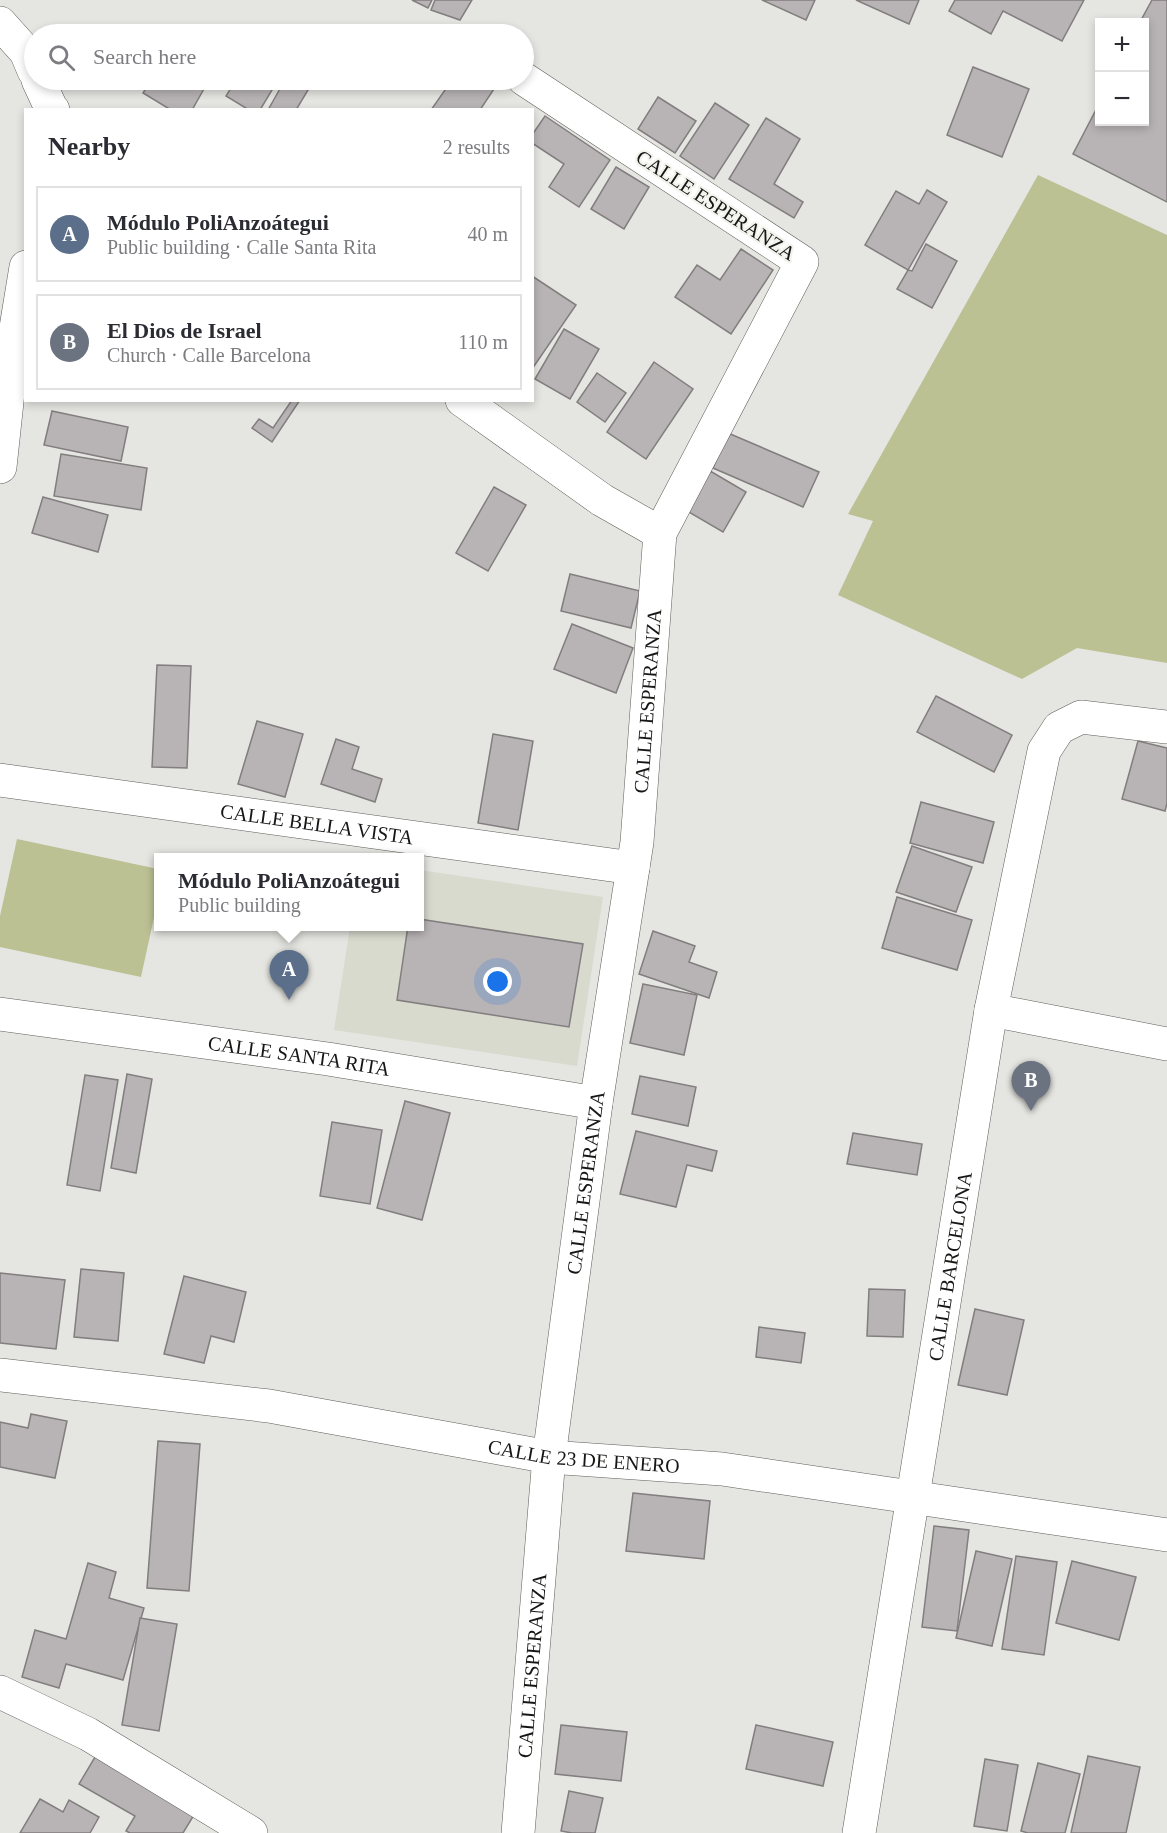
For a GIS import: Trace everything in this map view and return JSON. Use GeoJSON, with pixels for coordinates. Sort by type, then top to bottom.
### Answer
{"type":"FeatureCollection","features":[{"type":"Feature","properties":{"kind":"street"},"geometry":{"type":"LineString","coordinates":[[0,23],[24,50]]}},
{"type":"Feature","properties":{"kind":"street","name":"CALLE ESPERANZA"},"geometry":{"type":"LineString","coordinates":[[518,1833],[549,1457],[597,1103],[637,842],[660,533],[802,262],[534,86]]}},
{"type":"Feature","properties":{"kind":"street"},"geometry":{"type":"LineString","coordinates":[[0,467],[13,346],[24,279]]}},
{"type":"Feature","properties":{"kind":"street"},"geometry":{"type":"LineString","coordinates":[[465,402],[602,500],[660,533]]}},
{"type":"Feature","properties":{"kind":"street","name":"CALLE BARCELONA"},"geometry":{"type":"LineString","coordinates":[[863,1832],[912,1496],[991,1010],[1044,751],[1059,728],[1081,717],[1167,727]]}},
{"type":"Feature","properties":{"kind":"street","name":"CALLE BELLA VISTA"},"geometry":{"type":"LineString","coordinates":[[0,780],[633,868]]}},
{"type":"Feature","properties":{"kind":"street"},"geometry":{"type":"LineString","coordinates":[[991,1010],[1167,1044]]}},
{"type":"Feature","properties":{"kind":"street","name":"CALLE SANTA RITA"},"geometry":{"type":"LineString","coordinates":[[0,1014],[328,1059],[597,1103]]}},
{"type":"Feature","properties":{"kind":"street","name":"CALLE 23 DE ENERO"},"geometry":{"type":"LineString","coordinates":[[0,1375],[269,1406],[549,1457],[722,1469],[1167,1535]]}},
{"type":"Feature","properties":{"kind":"street"},"geometry":{"type":"LineString","coordinates":[[0,1692],[88,1734],[251,1833]]}},
{"type":"Feature","properties":{"kind":"shaded area"},"geometry":{"type":"Polygon","coordinates":[[[424,871],[603,897],[577,1066],[334,1030],[349,931],[424,931],[424,871]]]}},
{"type":"Feature","properties":{"kind":"green space"},"geometry":{"type":"Polygon","coordinates":[[[1038,175],[1167,235],[1167,663],[1077,648],[1022,679],[838,595],[873,521],[848,514],[1038,175]]]}},
{"type":"Feature","properties":{"kind":"green space"},"geometry":{"type":"Polygon","coordinates":[[[17,839],[154,868],[154,917],[141,977],[0,947],[0,916],[17,839]]]}},
{"type":"Feature","properties":{"kind":"building"},"geometry":{"type":"Polygon","coordinates":[[[412,0],[432,0],[428,8],[412,0]]]}},
{"type":"Feature","properties":{"kind":"building"},"geometry":{"type":"Polygon","coordinates":[[[435,0],[472,0],[460,20],[431,10],[435,0]]]}},
{"type":"Feature","properties":{"kind":"building"},"geometry":{"type":"Polygon","coordinates":[[[762,0],[815,0],[806,20],[762,0]]]}},
{"type":"Feature","properties":{"kind":"building"},"geometry":{"type":"Polygon","coordinates":[[[856,0],[919,0],[909,24],[856,0]]]}},
{"type":"Feature","properties":{"kind":"building"},"geometry":{"type":"Polygon","coordinates":[[[955,0],[1084,0],[1062,41],[1003,11],[991,34],[949,11],[955,0]]]}},
{"type":"Feature","properties":{"kind":"building"},"geometry":{"type":"Polygon","coordinates":[[[1152,0],[1167,0],[1167,202],[1073,154],[1095,112],[1095,126],[1149,126],[1149,18],[1142,18],[1152,0]]]}},
{"type":"Feature","properties":{"kind":"building"},"geometry":{"type":"Polygon","coordinates":[[[973,67],[1029,89],[1002,157],[947,135],[973,67]]]}},
{"type":"Feature","properties":{"kind":"building"},"geometry":{"type":"Polygon","coordinates":[[[145,90],[203,90],[193,108],[168,108],[143,93],[145,90]]]}},
{"type":"Feature","properties":{"kind":"building"},"geometry":{"type":"Polygon","coordinates":[[[230,90],[272,90],[261,108],[246,108],[226,96],[230,90]]]}},
{"type":"Feature","properties":{"kind":"building"},"geometry":{"type":"Polygon","coordinates":[[[279,90],[308,90],[297,108],[269,108],[279,90]]]}},
{"type":"Feature","properties":{"kind":"building"},"geometry":{"type":"Polygon","coordinates":[[[445,90],[493,90],[481,108],[432,108],[445,90]]]}},
{"type":"Feature","properties":{"kind":"building"},"geometry":{"type":"Polygon","coordinates":[[[658,97],[696,121],[675,153],[638,129],[658,97]]]}},
{"type":"Feature","properties":{"kind":"building"},"geometry":{"type":"Polygon","coordinates":[[[715,103],[749,125],[714,179],[680,156],[715,103]]]}},
{"type":"Feature","properties":{"kind":"building"},"geometry":{"type":"Polygon","coordinates":[[[545,116],[610,160],[579,207],[549,187],[564,164],[534,144],[534,132],[545,116]]]}},
{"type":"Feature","properties":{"kind":"building"},"geometry":{"type":"Polygon","coordinates":[[[766,118],[800,139],[774,184],[803,202],[794,218],[729,179],[766,118]]]}},
{"type":"Feature","properties":{"kind":"building"},"geometry":{"type":"Polygon","coordinates":[[[616,167],[649,187],[624,229],[591,209],[616,167]]]}},
{"type":"Feature","properties":{"kind":"building"},"geometry":{"type":"Polygon","coordinates":[[[927,190],[947,202],[908,270],[865,245],[896,191],[919,204],[927,190]]]}},
{"type":"Feature","properties":{"kind":"building"},"geometry":{"type":"Polygon","coordinates":[[[926,244],[957,261],[932,308],[897,289],[908,270],[912,271],[926,244]]]}},
{"type":"Feature","properties":{"kind":"building"},"geometry":{"type":"Polygon","coordinates":[[[741,249],[773,270],[731,334],[675,297],[697,265],[720,280],[741,249]]]}},
{"type":"Feature","properties":{"kind":"building"},"geometry":{"type":"Polygon","coordinates":[[[534,277],[576,305],[534,366],[534,277]]]}},
{"type":"Feature","properties":{"kind":"building"},"geometry":{"type":"Polygon","coordinates":[[[564,329],[599,349],[570,399],[535,379],[564,329]]]}},
{"type":"Feature","properties":{"kind":"building"},"geometry":{"type":"Polygon","coordinates":[[[654,362],[693,389],[646,459],[607,432],[654,362]]]}},
{"type":"Feature","properties":{"kind":"building"},"geometry":{"type":"Polygon","coordinates":[[[597,373],[626,393],[605,422],[577,402],[597,373]]]}},
{"type":"Feature","properties":{"kind":"building"},"geometry":{"type":"Polygon","coordinates":[[[291,402],[299,402],[272,442],[252,428],[259,419],[273,428],[291,402]]]}},
{"type":"Feature","properties":{"kind":"building"},"geometry":{"type":"Polygon","coordinates":[[[52,411],[128,427],[121,461],[44,445],[52,411]]]}},
{"type":"Feature","properties":{"kind":"building"},"geometry":{"type":"Polygon","coordinates":[[[728,433],[819,472],[803,507],[713,468],[728,433]]]}},
{"type":"Feature","properties":{"kind":"building"},"geometry":{"type":"Polygon","coordinates":[[[61,454],[147,468],[141,510],[54,496],[61,454]]]}},
{"type":"Feature","properties":{"kind":"building"},"geometry":{"type":"Polygon","coordinates":[[[705,468],[746,492],[723,532],[682,508],[705,468]]]}},
{"type":"Feature","properties":{"kind":"building"},"geometry":{"type":"Polygon","coordinates":[[[494,487],[526,505],[488,571],[456,553],[494,487]]]}},
{"type":"Feature","properties":{"kind":"building"},"geometry":{"type":"Polygon","coordinates":[[[43,497],[108,515],[98,552],[32,533],[43,497]]]}},
{"type":"Feature","properties":{"kind":"building"},"geometry":{"type":"Polygon","coordinates":[[[570,574],[640,591],[631,628],[561,611],[570,574]]]}},
{"type":"Feature","properties":{"kind":"building"},"geometry":{"type":"Polygon","coordinates":[[[572,624],[633,648],[616,693],[554,669],[572,624]]]}},
{"type":"Feature","properties":{"kind":"building"},"geometry":{"type":"Polygon","coordinates":[[[157,665],[191,666],[187,768],[152,767],[157,665]]]}},
{"type":"Feature","properties":{"kind":"building"},"geometry":{"type":"Polygon","coordinates":[[[936,696],[1012,735],[994,772],[917,732],[936,696]]]}},
{"type":"Feature","properties":{"kind":"building"},"geometry":{"type":"Polygon","coordinates":[[[257,721],[303,734],[285,797],[238,784],[257,721]]]}},
{"type":"Feature","properties":{"kind":"building"},"geometry":{"type":"Polygon","coordinates":[[[493,734],[533,741],[518,830],[478,823],[493,734]]]}},
{"type":"Feature","properties":{"kind":"building"},"geometry":{"type":"Polygon","coordinates":[[[336,739],[359,747],[352,769],[382,779],[375,802],[321,784],[336,739]]]}},
{"type":"Feature","properties":{"kind":"building"},"geometry":{"type":"Polygon","coordinates":[[[1138,741],[1167,748],[1165,811],[1122,799],[1138,741]]]}},
{"type":"Feature","properties":{"kind":"building"},"geometry":{"type":"Polygon","coordinates":[[[921,802],[994,822],[983,863],[910,843],[921,802]]]}},
{"type":"Feature","properties":{"kind":"building"},"geometry":{"type":"Polygon","coordinates":[[[912,846],[972,867],[956,912],[896,892],[912,846]]]}},
{"type":"Feature","properties":{"kind":"building"},"geometry":{"type":"Polygon","coordinates":[[[897,897],[972,920],[957,970],[882,948],[897,897]]]}},
{"type":"Feature","properties":{"kind":"building"},"geometry":{"type":"Polygon","coordinates":[[[424,920],[583,944],[569,1027],[397,1000],[407,931],[424,931],[424,920]]]}},
{"type":"Feature","properties":{"kind":"building"},"geometry":{"type":"Polygon","coordinates":[[[653,931],[695,946],[689,962],[717,972],[709,998],[639,974],[653,931]]]}},
{"type":"Feature","properties":{"kind":"building"},"geometry":{"type":"Polygon","coordinates":[[[643,984],[697,995],[684,1055],[630,1043],[643,984]]]}},
{"type":"Feature","properties":{"kind":"building"},"geometry":{"type":"Polygon","coordinates":[[[127,1074],[152,1079],[136,1173],[111,1168],[127,1074]]]}},
{"type":"Feature","properties":{"kind":"building"},"geometry":{"type":"Polygon","coordinates":[[[85,1075],[118,1080],[100,1191],[67,1185],[85,1075]]]}},
{"type":"Feature","properties":{"kind":"building"},"geometry":{"type":"Polygon","coordinates":[[[640,1076],[696,1087],[688,1126],[632,1114],[640,1076]]]}},
{"type":"Feature","properties":{"kind":"building"},"geometry":{"type":"Polygon","coordinates":[[[405,1101],[450,1113],[422,1220],[377,1208],[405,1101]]]}},
{"type":"Feature","properties":{"kind":"building"},"geometry":{"type":"Polygon","coordinates":[[[332,1122],[382,1130],[370,1204],[320,1196],[332,1122]]]}},
{"type":"Feature","properties":{"kind":"building"},"geometry":{"type":"Polygon","coordinates":[[[636,1131],[717,1151],[712,1171],[687,1165],[676,1207],[620,1194],[636,1131]]]}},
{"type":"Feature","properties":{"kind":"building"},"geometry":{"type":"Polygon","coordinates":[[[853,1133],[922,1144],[917,1175],[847,1164],[853,1133]]]}},
{"type":"Feature","properties":{"kind":"building"},"geometry":{"type":"Polygon","coordinates":[[[81,1269],[124,1273],[118,1341],[74,1337],[81,1269]]]}},
{"type":"Feature","properties":{"kind":"building"},"geometry":{"type":"Polygon","coordinates":[[[0,1273],[65,1280],[56,1349],[0,1343],[0,1273]]]}},
{"type":"Feature","properties":{"kind":"building"},"geometry":{"type":"Polygon","coordinates":[[[184,1276],[246,1292],[234,1342],[211,1336],[204,1363],[164,1354],[184,1276]]]}},
{"type":"Feature","properties":{"kind":"building"},"geometry":{"type":"Polygon","coordinates":[[[869,1289],[905,1290],[903,1337],[867,1336],[869,1289]]]}},
{"type":"Feature","properties":{"kind":"building"},"geometry":{"type":"Polygon","coordinates":[[[975,1309],[1024,1320],[1007,1395],[958,1385],[975,1309]]]}},
{"type":"Feature","properties":{"kind":"building"},"geometry":{"type":"Polygon","coordinates":[[[759,1327],[805,1333],[801,1363],[756,1357],[759,1327]]]}},
{"type":"Feature","properties":{"kind":"building"},"geometry":{"type":"Polygon","coordinates":[[[31,1414],[67,1421],[55,1478],[0,1467],[0,1422],[28,1428],[31,1414]]]}},
{"type":"Feature","properties":{"kind":"building"},"geometry":{"type":"Polygon","coordinates":[[[158,1441],[200,1444],[189,1591],[147,1588],[158,1441]]]}},
{"type":"Feature","properties":{"kind":"building"},"geometry":{"type":"Polygon","coordinates":[[[633,1493],[710,1501],[704,1559],[626,1551],[633,1493]]]}},
{"type":"Feature","properties":{"kind":"building"},"geometry":{"type":"Polygon","coordinates":[[[934,1526],[969,1530],[957,1631],[922,1627],[934,1526]]]}},
{"type":"Feature","properties":{"kind":"building"},"geometry":{"type":"Polygon","coordinates":[[[976,1551],[1012,1559],[992,1646],[956,1638],[976,1551]]]}},
{"type":"Feature","properties":{"kind":"building"},"geometry":{"type":"Polygon","coordinates":[[[1016,1556],[1057,1562],[1044,1655],[1002,1649],[1016,1556]]]}},
{"type":"Feature","properties":{"kind":"building"},"geometry":{"type":"Polygon","coordinates":[[[1072,1561],[1136,1577],[1119,1640],[1056,1623],[1072,1561]]]}},
{"type":"Feature","properties":{"kind":"building"},"geometry":{"type":"Polygon","coordinates":[[[88,1563],[116,1572],[109,1598],[144,1608],[123,1680],[66,1664],[59,1688],[22,1677],[35,1630],[66,1639],[88,1563]]]}},
{"type":"Feature","properties":{"kind":"building"},"geometry":{"type":"Polygon","coordinates":[[[140,1618],[177,1624],[159,1731],[122,1725],[140,1618]]]}},
{"type":"Feature","properties":{"kind":"building"},"geometry":{"type":"Polygon","coordinates":[[[561,1725],[627,1732],[621,1781],[555,1774],[561,1725]]]}},
{"type":"Feature","properties":{"kind":"building"},"geometry":{"type":"Polygon","coordinates":[[[756,1725],[833,1742],[823,1786],[746,1769],[756,1725]]]}},
{"type":"Feature","properties":{"kind":"building"},"geometry":{"type":"Polygon","coordinates":[[[98,1752],[197,1810],[183,1833],[130,1833],[126,1831],[135,1816],[79,1784],[98,1752]]]}},
{"type":"Feature","properties":{"kind":"building"},"geometry":{"type":"Polygon","coordinates":[[[1088,1756],[1140,1767],[1126,1833],[1071,1833],[1088,1756]]]}},
{"type":"Feature","properties":{"kind":"building"},"geometry":{"type":"Polygon","coordinates":[[[985,1759],[1018,1765],[1007,1831],[974,1826],[985,1759]]]}},
{"type":"Feature","properties":{"kind":"building"},"geometry":{"type":"Polygon","coordinates":[[[1038,1763],[1080,1774],[1065,1833],[1021,1831],[1038,1763]]]}},
{"type":"Feature","properties":{"kind":"building"},"geometry":{"type":"Polygon","coordinates":[[[569,1791],[603,1798],[595,1833],[561,1831],[569,1791]]]}},
{"type":"Feature","properties":{"kind":"building"},"geometry":{"type":"Polygon","coordinates":[[[40,1799],[63,1812],[69,1800],[99,1817],[90,1833],[20,1833],[40,1799]]]}},
{"type":"Feature","properties":{"kind":"place","name":"Módulo PoliAnzoátegui"},"geometry":{"type":"Point","coordinates":[289,1000]}},
{"type":"Feature","properties":{"kind":"place","name":"El Dios de Israel"},"geometry":{"type":"Point","coordinates":[1031,1111]}}]}
